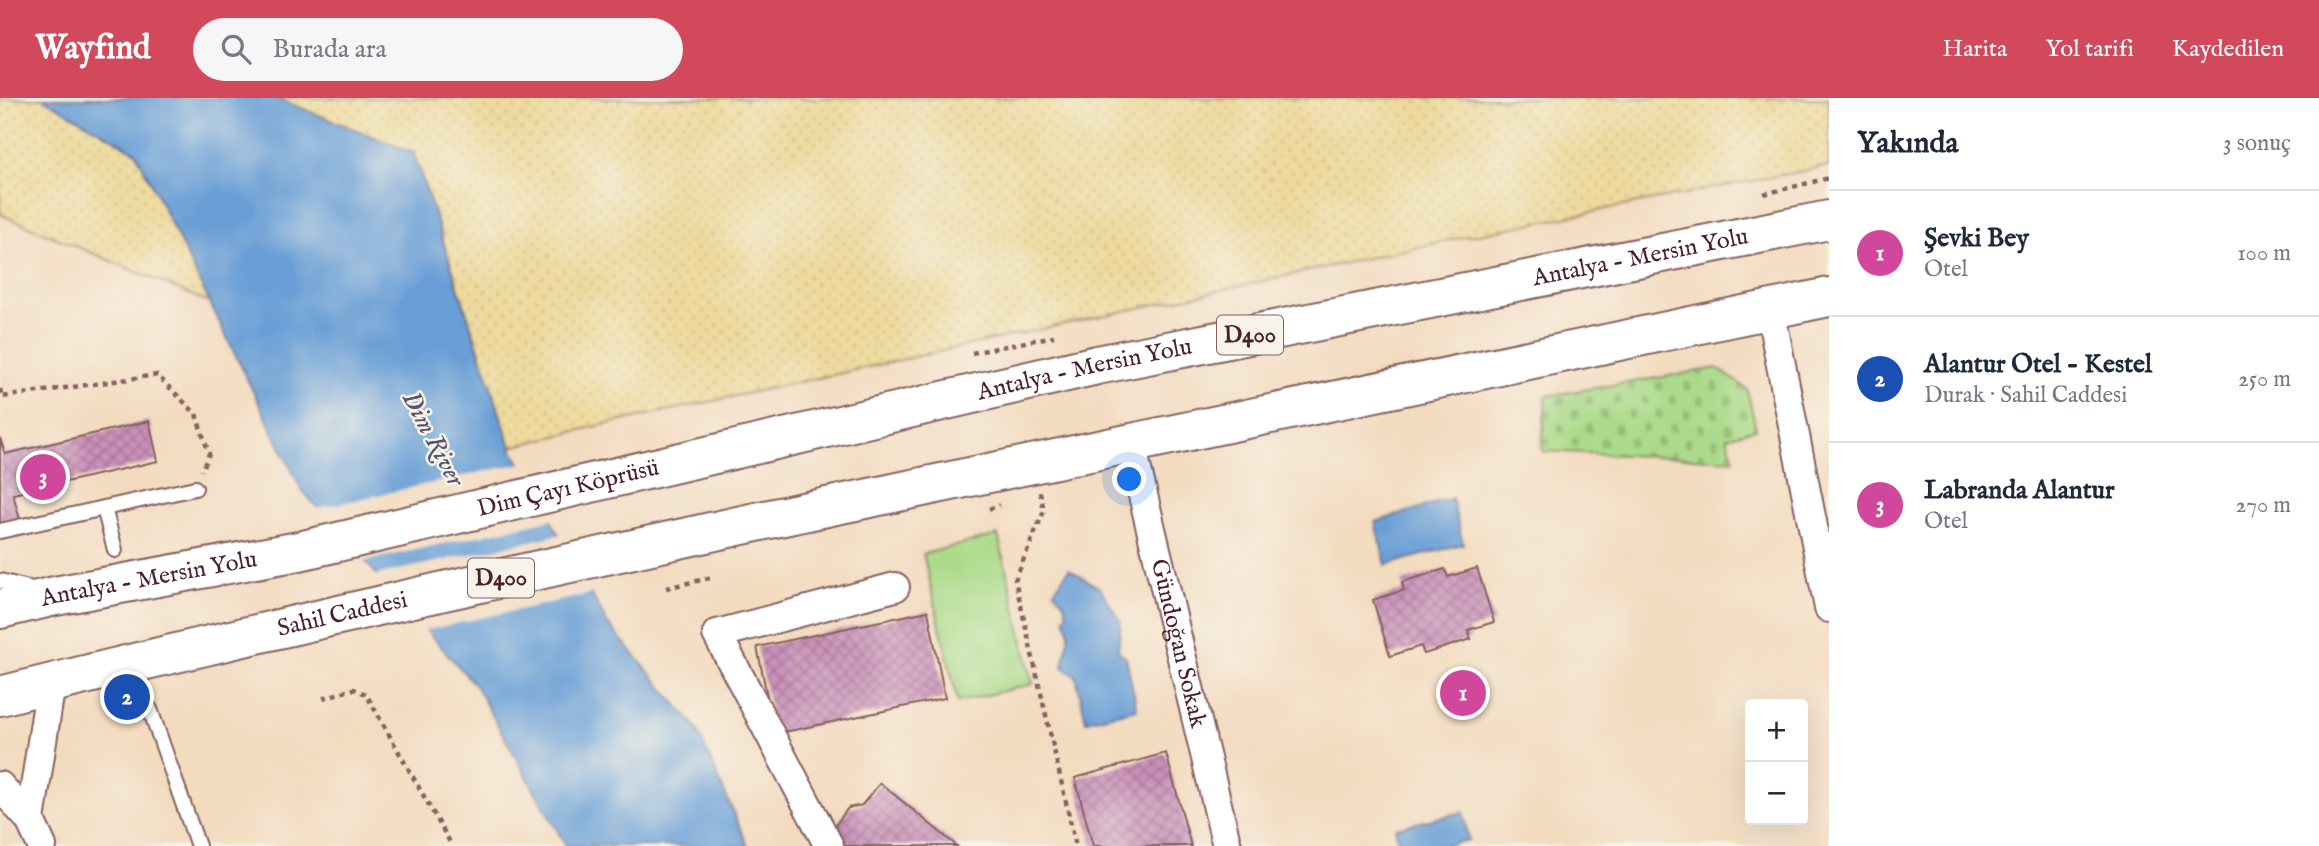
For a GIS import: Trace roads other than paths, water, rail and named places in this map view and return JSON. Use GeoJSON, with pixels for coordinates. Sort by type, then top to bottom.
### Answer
{"type":"FeatureCollection","features":[{"type":"Feature","properties":{"kind":"highway","name":"Antalya - Mersin Yolu"},"geometry":{"type":"LineString","coordinates":[[673,463],[1097,365],[1829,220]]}},
{"type":"Feature","properties":{"kind":"highway","name":"D400"},"geometry":{"type":"LineString","coordinates":[[1130,441],[1829,297]]}},
{"type":"Feature","properties":{"kind":"highway","name":"Sahil Caddesi"},"geometry":{"type":"LineString","coordinates":[[0,696],[316,620],[1130,441]]}},
{"type":"Feature","properties":{"kind":"highway","name":"Dim Çayı Köprüsü"},"geometry":{"type":"LineString","coordinates":[[299,551],[673,463]]}},
{"type":"Feature","properties":{"kind":"highway","name":"Antalya - Mersin Yolu"},"geometry":{"type":"LineString","coordinates":[[0,609],[55,596],[299,551]]}},
{"type":"Feature","properties":{"kind":"street"},"geometry":{"type":"LineString","coordinates":[[1770,309],[1829,608]]}},
{"type":"Feature","properties":{"kind":"street","name":"Gündoğan Sokak"},"geometry":{"type":"LineString","coordinates":[[1130,441],[1227,846]]}},
{"type":"Feature","properties":{"kind":"street"},"geometry":{"type":"LineString","coordinates":[[829,846],[717,634],[895,587]]}},
{"type":"Feature","properties":{"kind":"street"},"geometry":{"type":"LineString","coordinates":[[30,820],[51,683]]}},
{"type":"Feature","properties":{"kind":"street"},"geometry":{"type":"LineString","coordinates":[[0,786],[30,820],[42,846]]}},
{"type":"Feature","properties":{"kind":"lane"},"geometry":{"type":"LineString","coordinates":[[0,531],[195,488]]}},
{"type":"Feature","properties":{"kind":"lane"},"geometry":{"type":"LineString","coordinates":[[104,508],[115,550]]}},
{"type":"Feature","properties":{"kind":"lane"},"geometry":{"type":"LineString","coordinates":[[0,581],[55,596]]}},
{"type":"Feature","properties":{"kind":"lane"},"geometry":{"type":"LineString","coordinates":[[150,709],[198,846]]}},
{"type":"Feature","properties":{"kind":"water","name":"Dim River"},"geometry":{"type":"Polygon","coordinates":[[[43,98],[276,98],[414,153],[511,447],[607,623],[696,727],[748,846],[566,846],[475,685],[301,489],[136,152],[43,98]]]}},
{"type":"Feature","properties":{"kind":"water"},"geometry":{"type":"Polygon","coordinates":[[[1452,498],[1463,544],[1386,565],[1375,522],[1452,498]]]}},
{"type":"Feature","properties":{"kind":"water"},"geometry":{"type":"Polygon","coordinates":[[[1069,569],[1100,588],[1121,622],[1118,651],[1126,657],[1137,709],[1086,721],[1076,676],[1063,667],[1069,634],[1064,618],[1067,614],[1064,603],[1054,591],[1069,569]]]}},
{"type":"Feature","properties":{"kind":"water"},"geometry":{"type":"Polygon","coordinates":[[[1463,812],[1469,840],[1443,846],[1399,846],[1395,828],[1463,812]]]}},
{"type":"Feature","properties":{"kind":"place","name":"Labranda Alantur"},"geometry":{"type":"Point","coordinates":[43,477]}},
{"type":"Feature","properties":{"kind":"place","name":"Şevki Bey"},"geometry":{"type":"Point","coordinates":[1463,693]}},
{"type":"Feature","properties":{"kind":"place","name":"Alantur Otel - Kestel"},"geometry":{"type":"Point","coordinates":[127,697]}}]}
